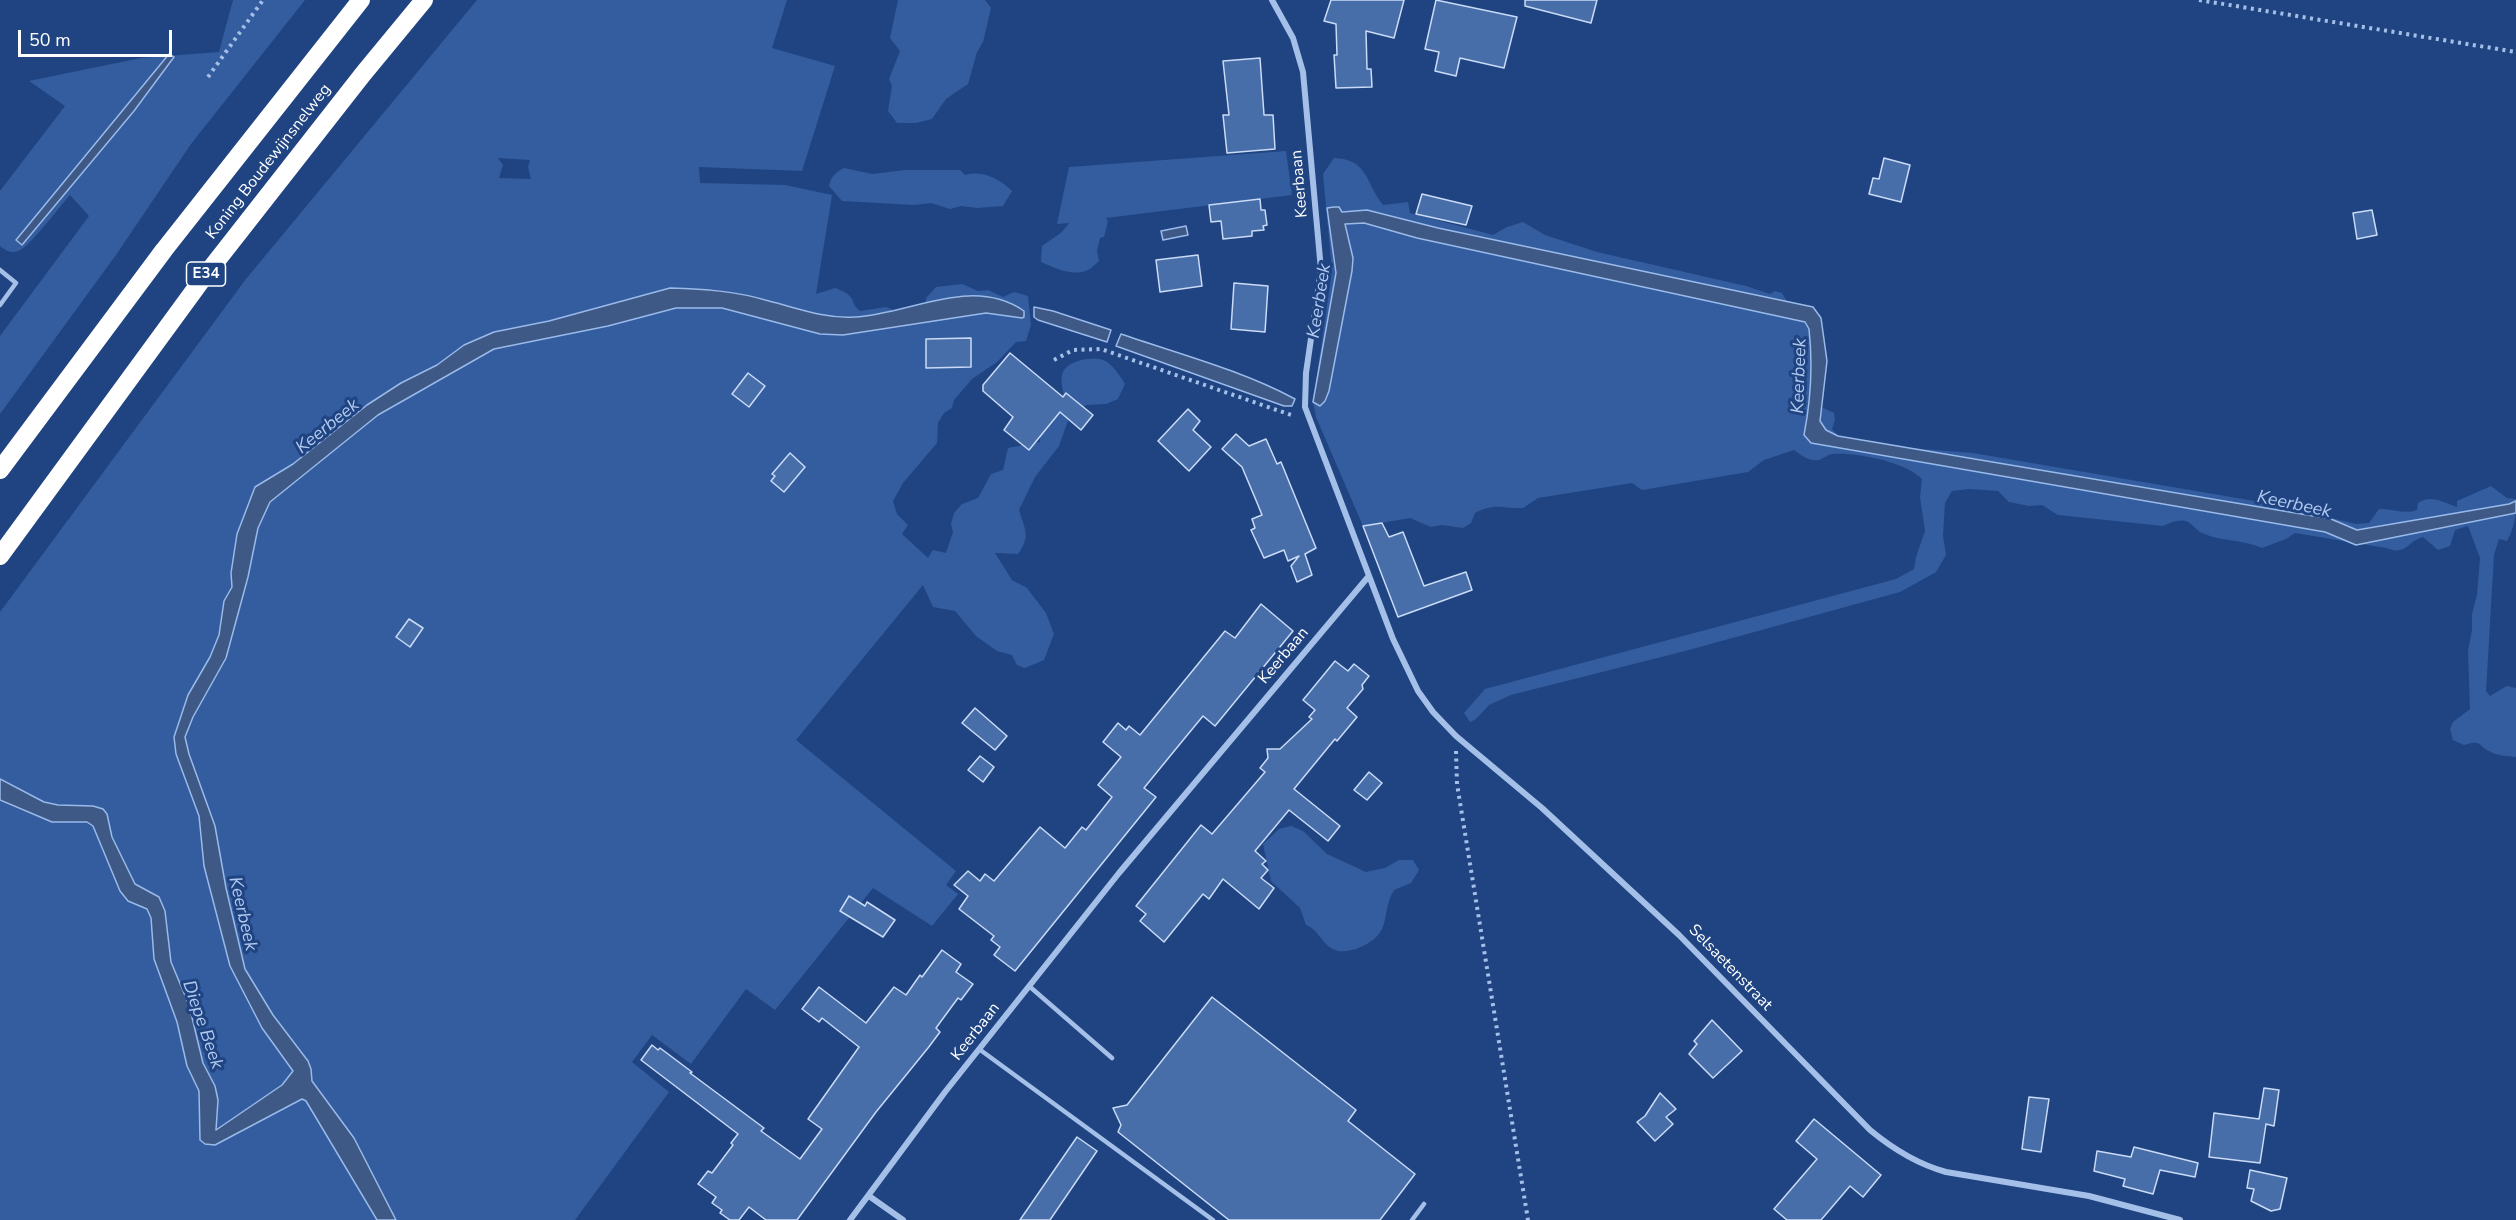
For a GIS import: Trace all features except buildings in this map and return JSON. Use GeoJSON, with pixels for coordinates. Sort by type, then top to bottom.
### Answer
{"type":"FeatureCollection","features":[{"type":"Feature","properties":{"kind":"highway","name":"Koning Boudewijnsnelweg"},"geometry":{"type":"LineString","coordinates":[[0,470],[164,250],[361,0]]}},
{"type":"Feature","properties":{"kind":"highway","name":"Koning Boudewijnsnelweg"},"geometry":{"type":"LineString","coordinates":[[0,556],[204,277],[424,0]]}},
{"type":"Feature","properties":{"kind":"street","name":"Keerbaan"},"geometry":{"type":"LineString","coordinates":[[850,1220],[980,1049],[1119,873],[1368,577],[1305,407],[1304,393],[1322,270],[1303,72],[1293,38],[1272,0]]}},
{"type":"Feature","properties":{"kind":"street","name":"Selsaetenstraat"},"geometry":{"type":"LineString","coordinates":[[1368,577],[1392,639],[1418,691],[1433,712],[1455,736],[1542,807],[1662,919],[1870,1130],[1888,1145],[1930,1168],[2078,1194],[2180,1220]]}},
{"type":"Feature","properties":{"kind":"street"},"geometry":{"type":"LineString","coordinates":[[869,1196],[903,1220]]}},
{"type":"Feature","properties":{"kind":"lane"},"geometry":{"type":"LineString","coordinates":[[0,270],[16,283],[0,305]]}},
{"type":"Feature","properties":{"kind":"lane"},"geometry":{"type":"LineString","coordinates":[[1029,986],[1112,1058]]}},
{"type":"Feature","properties":{"kind":"lane"},"geometry":{"type":"LineString","coordinates":[[980,1049],[1213,1220]]}},
{"type":"Feature","properties":{"kind":"lane"},"geometry":{"type":"LineString","coordinates":[[1412,1220],[1424,1204]]}},
{"type":"Feature","properties":{"kind":"path"},"geometry":{"type":"LineString","coordinates":[[208,77],[263,0]]}},
{"type":"Feature","properties":{"kind":"path"},"geometry":{"type":"LineString","coordinates":[[2199,0],[2516,51]]}},
{"type":"Feature","properties":{"kind":"path"},"geometry":{"type":"LineString","coordinates":[[1054,360],[1073,350],[1101,349],[1309,421]]}},
{"type":"Feature","properties":{"kind":"path"},"geometry":{"type":"LineString","coordinates":[[1455,736],[1457,784],[1528,1220]]}},
{"type":"Feature","properties":{"kind":"shaded area"},"geometry":{"type":"Polygon","coordinates":[[[233,0],[305,0],[191,144],[116,255],[0,414],[0,336],[89,216],[70,195],[37,235],[23,248],[13,252],[0,246],[0,191],[65,106],[29,81],[141,58],[219,52],[233,0]]]}},
{"type":"Feature","properties":{"kind":"shaded area"},"geometry":{"type":"Polygon","coordinates":[[[477,0],[787,0],[772,48],[835,66],[802,171],[699,167],[700,183],[785,185],[832,195],[816,294],[835,288],[849,295],[860,311],[886,307],[898,312],[926,307],[926,298],[936,287],[962,284],[978,291],[988,290],[1003,297],[1014,292],[1028,296],[1031,325],[1026,341],[1016,342],[997,362],[972,379],[954,400],[952,408],[944,413],[938,423],[937,443],[903,483],[893,501],[897,514],[908,525],[902,534],[928,558],[933,550],[946,553],[953,532],[951,524],[954,513],[962,504],[978,498],[991,474],[1003,470],[1008,448],[1040,442],[1040,429],[1065,399],[1062,377],[1067,367],[1082,360],[1094,358],[1103,360],[1113,367],[1125,384],[1118,399],[1106,404],[1087,405],[1078,409],[1069,418],[1059,446],[1035,477],[1019,510],[1026,533],[1022,548],[1018,554],[995,553],[1012,580],[1027,588],[1046,613],[1054,634],[1044,660],[1025,668],[1017,665],[1012,655],[997,651],[976,636],[955,611],[933,607],[923,585],[796,740],[956,871],[946,885],[958,894],[932,926],[873,888],[775,1010],[746,989],[691,1064],[652,1035],[632,1062],[669,1092],[575,1220],[396,1220],[386,1202],[341,1159],[377,1220],[0,1220],[0,800],[29,813],[78,809],[114,847],[134,882],[112,837],[107,814],[103,809],[93,806],[58,805],[44,802],[0,779],[0,612],[246,279],[477,0]],[[498,158],[503,165],[499,178],[531,179],[528,167],[530,160],[498,158]],[[712,289],[494,332],[464,345],[437,365],[401,383],[367,405],[293,464],[273,476],[289,487],[378,415],[494,349],[608,326],[676,308],[722,308],[775,322],[768,300],[712,289]],[[135,884],[138,889],[147,892],[216,1129],[218,1100],[215,1086],[203,1063],[189,1005],[171,962],[165,911],[159,898],[135,884]],[[274,1091],[264,1098],[236,1133],[274,1113],[274,1091]]]}},
{"type":"Feature","properties":{"kind":"shaded area"},"geometry":{"type":"Polygon","coordinates":[[[898,0],[985,0],[991,8],[983,42],[977,52],[968,84],[946,99],[932,119],[916,123],[897,123],[888,111],[892,86],[889,79],[900,51],[890,38],[898,0]]]}},
{"type":"Feature","properties":{"kind":"shaded area"},"geometry":{"type":"Polygon","coordinates":[[[169,54],[174,57],[134,111],[22,245],[16,240],[169,54]]]}},
{"type":"Feature","properties":{"kind":"shaded area"},"geometry":{"type":"Polygon","coordinates":[[[1286,151],[1292,195],[1106,218],[1108,221],[1104,237],[1100,238],[1097,251],[1099,261],[1089,269],[1076,273],[1041,262],[1042,246],[1062,232],[1069,223],[1057,224],[1069,167],[1286,151]]]}},
{"type":"Feature","properties":{"kind":"shaded area"},"geometry":{"type":"Polygon","coordinates":[[[1334,158],[1354,163],[1360,167],[1383,205],[1408,202],[1410,213],[1493,235],[1523,222],[1545,235],[1597,252],[1746,286],[1770,294],[1775,291],[1782,293],[1789,305],[1810,324],[1819,406],[1834,413],[1835,420],[1832,429],[1840,438],[1872,445],[1973,453],[2278,505],[2290,505],[2298,510],[2356,524],[2369,523],[2379,509],[2408,512],[2417,510],[2418,503],[2427,499],[2457,507],[2457,501],[2491,486],[2507,498],[2516,499],[2516,505],[2510,536],[2507,541],[2499,539],[2494,555],[2486,691],[2490,696],[2507,686],[2516,688],[2516,757],[2494,753],[2477,743],[2464,745],[2453,740],[2450,729],[2453,722],[2470,709],[2468,651],[2480,558],[2468,526],[2455,530],[2450,546],[2438,550],[2423,537],[2402,549],[2393,550],[2295,533],[2262,548],[2209,536],[2186,521],[2177,521],[2163,526],[2058,515],[2042,505],[2029,506],[2009,502],[1998,491],[1969,489],[1952,491],[1945,503],[1943,536],[1946,555],[1936,572],[1900,592],[1685,651],[1511,695],[1489,705],[1470,722],[1464,713],[1485,689],[1896,579],[1914,569],[1925,531],[1920,497],[1922,479],[1905,468],[1880,459],[1832,454],[1819,460],[1812,460],[1794,450],[1764,460],[1748,472],[1642,490],[1632,483],[1538,498],[1523,508],[1489,508],[1475,513],[1471,523],[1463,528],[1442,525],[1431,527],[1410,518],[1363,526],[1316,417],[1313,402],[1332,271],[1323,174],[1334,158]]]}},
{"type":"Feature","properties":{"kind":"shaded area"},"geometry":{"type":"Polygon","coordinates":[[[844,168],[872,174],[905,170],[960,170],[965,175],[978,174],[990,177],[1012,191],[1003,206],[977,208],[961,206],[950,209],[931,203],[914,205],[842,201],[829,186],[834,175],[844,168]]]}},
{"type":"Feature","properties":{"kind":"shaded area"},"geometry":{"type":"Polygon","coordinates":[[[1339,207],[1342,212],[1367,210],[1438,228],[1813,307],[1821,318],[1827,361],[1820,421],[1826,430],[1838,436],[2331,519],[2357,530],[2516,501],[2516,513],[2356,545],[2325,532],[1811,443],[1804,435],[1811,369],[1809,329],[1805,322],[1417,238],[1364,223],[1345,224],[1353,258],[1352,271],[1329,391],[1320,406],[1313,402],[1336,273],[1327,208],[1339,207]]]}},
{"type":"Feature","properties":{"kind":"shaded area"},"geometry":{"type":"Polygon","coordinates":[[[1186,226],[1188,235],[1163,240],[1161,231],[1186,226]]]}},
{"type":"Feature","properties":{"kind":"shaded area"},"geometry":{"type":"Polygon","coordinates":[[[670,288],[732,293],[811,312],[844,317],[876,314],[941,299],[983,296],[1004,301],[1024,311],[1024,317],[986,313],[843,335],[820,334],[722,308],[676,308],[608,326],[494,349],[378,415],[270,502],[258,528],[248,577],[226,658],[193,717],[185,737],[215,826],[226,888],[245,969],[273,1015],[308,1061],[312,1081],[354,1138],[396,1220],[377,1220],[306,1101],[302,1099],[215,1145],[205,1144],[200,1140],[199,1091],[187,1066],[177,1022],[154,959],[151,918],[147,909],[128,901],[120,891],[93,826],[87,822],[52,822],[0,800],[0,779],[44,802],[58,805],[93,806],[103,809],[107,814],[112,837],[135,884],[159,897],[165,911],[171,962],[189,1005],[203,1063],[215,1086],[218,1100],[216,1130],[282,1085],[293,1071],[262,1028],[230,966],[204,866],[199,816],[176,754],[174,737],[188,695],[210,657],[219,635],[224,601],[232,587],[231,573],[237,534],[255,487],[293,464],[367,405],[401,383],[437,365],[464,345],[494,332],[549,321],[670,288]]]}},
{"type":"Feature","properties":{"kind":"shaded area"},"geometry":{"type":"Polygon","coordinates":[[[1034,307],[1111,330],[1107,342],[1038,320],[1034,317],[1034,307]]]}},
{"type":"Feature","properties":{"kind":"shaded area"},"geometry":{"type":"Polygon","coordinates":[[[1121,334],[1232,371],[1295,399],[1292,406],[1284,406],[1116,346],[1121,334]]]}},
{"type":"Feature","properties":{"kind":"shaded area"},"geometry":{"type":"Polygon","coordinates":[[[1291,826],[1303,831],[1327,854],[1366,872],[1385,868],[1399,860],[1413,860],[1419,870],[1411,883],[1394,890],[1381,931],[1368,943],[1356,949],[1344,951],[1329,946],[1306,925],[1300,908],[1271,881],[1263,844],[1279,829],[1291,826]]]}},
{"type":"Feature","properties":{"kind":"water label","name":"Keerbeek"},"geometry":{"type":"Point","coordinates":[1320,301]}},
{"type":"Feature","properties":{"kind":"water label","name":"Keerbeek"},"geometry":{"type":"Point","coordinates":[1800,376]}},
{"type":"Feature","properties":{"kind":"water label","name":"Keerbeek"},"geometry":{"type":"Point","coordinates":[328,427]}},
{"type":"Feature","properties":{"kind":"water label","name":"Keerbeek"},"geometry":{"type":"Point","coordinates":[2294,505]}},
{"type":"Feature","properties":{"kind":"water label","name":"Keerbeek"},"geometry":{"type":"Point","coordinates":[242,914]}},
{"type":"Feature","properties":{"kind":"water label","name":"Diepe Beek"},"geometry":{"type":"Point","coordinates":[202,1025]}}]}
